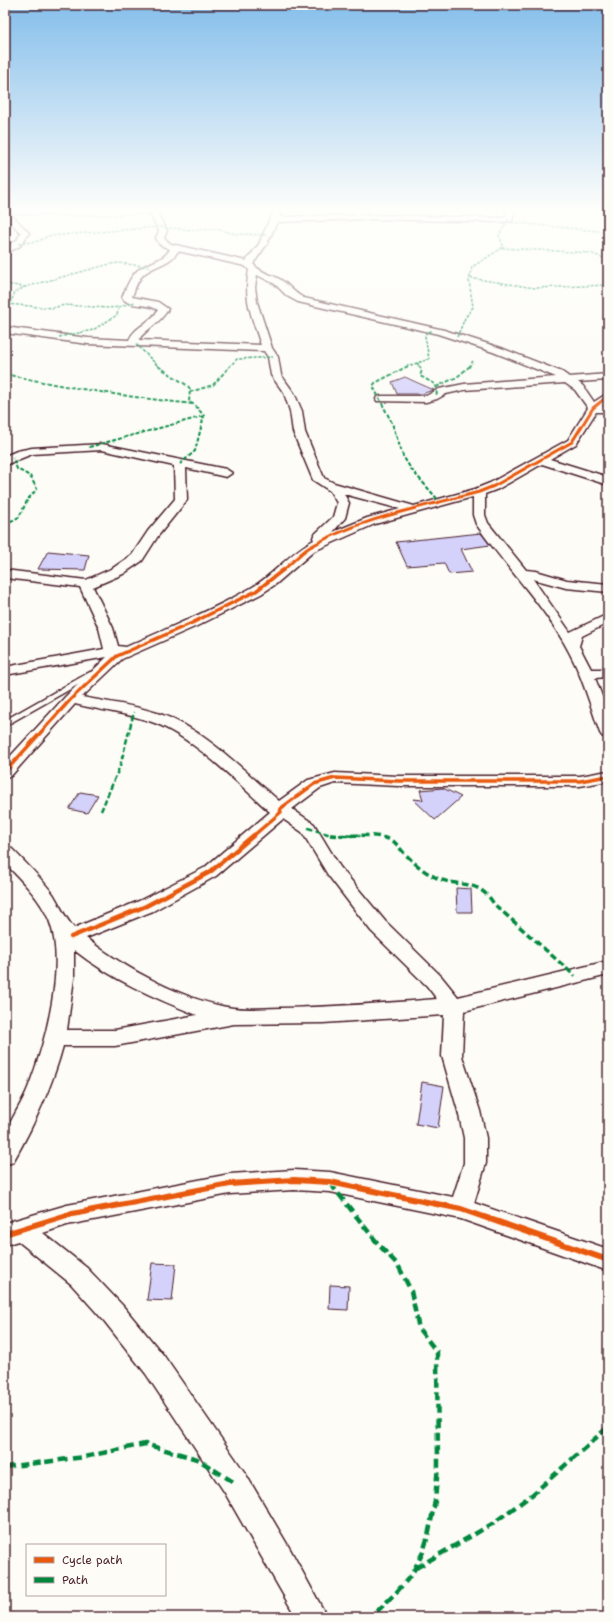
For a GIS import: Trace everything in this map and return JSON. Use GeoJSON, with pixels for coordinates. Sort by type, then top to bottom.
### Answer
{"type":"FeatureCollection","features":[{"type":"Feature","properties":{"kind":"street"},"geometry":{"type":"LineString","coordinates":[[132,285],[126,298],[132,301],[157,305],[163,309],[156,322],[136,336],[134,339],[136,344]]}},
{"type":"Feature","properties":{"kind":"street"},"geometry":{"type":"LineString","coordinates":[[5,772],[71,699],[117,656],[192,623],[256,591],[271,581],[309,548],[340,518],[343,506],[342,499],[337,492],[320,481],[299,432],[296,411],[289,393],[276,375],[273,357],[267,348],[252,302],[250,285]]}},
{"type":"Feature","properties":{"kind":"street"},"geometry":{"type":"LineString","coordinates":[[281,285],[290,294],[301,300],[452,335],[497,350],[562,377],[582,392],[593,408],[608,410]]}},
{"type":"Feature","properties":{"kind":"street"},"geometry":{"type":"LineString","coordinates":[[5,330],[88,341],[136,344],[206,344],[267,348]]}},
{"type":"Feature","properties":{"kind":"street"},"geometry":{"type":"LineString","coordinates":[[381,399],[426,399],[450,389],[562,377],[584,379],[608,377]]}},
{"type":"Feature","properties":{"kind":"street"},"geometry":{"type":"LineString","coordinates":[[309,548],[371,521],[479,492],[494,486],[572,442],[593,408],[608,396]]}},
{"type":"Feature","properties":{"kind":"street"},"geometry":{"type":"LineString","coordinates":[[5,461],[26,452],[89,447],[121,450],[226,473]]}},
{"type":"Feature","properties":{"kind":"street"},"geometry":{"type":"LineString","coordinates":[[541,460],[608,481]]}},
{"type":"Feature","properties":{"kind":"street"},"geometry":{"type":"LineString","coordinates":[[5,574],[86,585],[118,570],[137,558],[153,534],[181,500],[183,496],[180,480],[180,464]]}},
{"type":"Feature","properties":{"kind":"street"},"geometry":{"type":"LineString","coordinates":[[326,484],[413,509]]}},
{"type":"Feature","properties":{"kind":"street"},"geometry":{"type":"LineString","coordinates":[[479,492],[479,515],[482,524],[541,598],[572,646],[586,674],[608,733]]}},
{"type":"Feature","properties":{"kind":"street"},"geometry":{"type":"LineString","coordinates":[[522,574],[536,575],[566,584],[608,588]]}},
{"type":"Feature","properties":{"kind":"street"},"geometry":{"type":"LineString","coordinates":[[86,585],[106,628],[112,652]]}},
{"type":"Feature","properties":{"kind":"street"},"geometry":{"type":"LineString","coordinates":[[572,646],[574,636],[608,618]]}},
{"type":"Feature","properties":{"kind":"street"},"geometry":{"type":"LineString","coordinates":[[585,630],[608,631]]}},
{"type":"Feature","properties":{"kind":"street"},"geometry":{"type":"LineString","coordinates":[[5,670],[134,648]]}},
{"type":"Feature","properties":{"kind":"street"},"geometry":{"type":"LineString","coordinates":[[586,674],[608,673]]}},
{"type":"Feature","properties":{"kind":"street"},"geometry":{"type":"LineString","coordinates":[[71,699],[154,717],[176,727],[208,750],[280,810],[308,828],[334,871],[378,926],[434,981],[454,1006],[452,1056],[469,1111],[475,1138],[475,1163],[461,1209]]}},
{"type":"Feature","properties":{"kind":"street"},"geometry":{"type":"LineString","coordinates":[[65,930],[146,906],[210,872],[280,810],[314,784],[335,778],[398,781],[580,781],[608,776]]}},
{"type":"Feature","properties":{"kind":"street"},"geometry":{"type":"LineString","coordinates":[[5,852],[29,877],[51,907],[65,930],[99,959],[169,996],[205,1010],[235,1016]]}},
{"type":"Feature","properties":{"kind":"street"},"geometry":{"type":"LineString","coordinates":[[5,1155],[20,1130],[35,1098],[56,1038],[62,1008],[66,954],[65,930]]}},
{"type":"Feature","properties":{"kind":"street"},"geometry":{"type":"LineString","coordinates":[[56,1038],[115,1038],[235,1016],[323,1015],[454,1006],[608,968]]}},
{"type":"Feature","properties":{"kind":"street"},"geometry":{"type":"LineString","coordinates":[[13,1231],[67,1215],[230,1184],[294,1180],[330,1182],[461,1209],[608,1260]]}},
{"type":"Feature","properties":{"kind":"street"},"geometry":{"type":"LineString","coordinates":[[13,1231],[79,1276],[114,1314],[155,1365],[235,1483],[312,1617]]}},
{"type":"Feature","properties":{"kind":"lane"},"geometry":{"type":"LineString","coordinates":[[5,723],[103,669]]}},
{"type":"Feature","properties":{"kind":"building"},"geometry":{"type":"Polygon","coordinates":[[[405,377],[434,390],[424,394],[397,394],[392,382],[405,377]]]}},
{"type":"Feature","properties":{"kind":"building"},"geometry":{"type":"Polygon","coordinates":[[[481,533],[490,545],[461,549],[472,572],[449,574],[444,563],[407,566],[396,542],[481,533]]]}},
{"type":"Feature","properties":{"kind":"building"},"geometry":{"type":"Polygon","coordinates":[[[48,551],[89,555],[85,570],[38,569],[48,551]]]}},
{"type":"Feature","properties":{"kind":"building"},"geometry":{"type":"Polygon","coordinates":[[[443,788],[461,797],[435,820],[413,799],[423,800],[420,790],[443,788]]]}},
{"type":"Feature","properties":{"kind":"building"},"geometry":{"type":"Polygon","coordinates":[[[80,792],[98,795],[87,813],[69,809],[80,792]]]}},
{"type":"Feature","properties":{"kind":"building"},"geometry":{"type":"Polygon","coordinates":[[[456,888],[471,889],[472,912],[457,912],[456,888]]]}},
{"type":"Feature","properties":{"kind":"building"},"geometry":{"type":"Polygon","coordinates":[[[422,1082],[444,1086],[438,1128],[416,1124],[422,1082]]]}},
{"type":"Feature","properties":{"kind":"building"},"geometry":{"type":"Polygon","coordinates":[[[152,1263],[176,1264],[172,1301],[147,1300],[152,1263]]]}},
{"type":"Feature","properties":{"kind":"building"},"geometry":{"type":"Polygon","coordinates":[[[330,1285],[349,1286],[348,1310],[329,1309],[330,1285]]]}},
{"type":"Feature","properties":{"kind":"marked path"},"geometry":{"type":"LineString","coordinates":[[10,285],[25,287]]}},
{"type":"Feature","properties":{"kind":"marked path"},"geometry":{"type":"LineString","coordinates":[[5,304],[11,302],[15,292],[34,285]]}},
{"type":"Feature","properties":{"kind":"marked path"},"geometry":{"type":"LineString","coordinates":[[457,337],[465,318],[473,307],[470,285]]}},
{"type":"Feature","properties":{"kind":"marked path"},"geometry":{"type":"LineString","coordinates":[[514,285],[535,288],[608,285]]}},
{"type":"Feature","properties":{"kind":"marked path"},"geometry":{"type":"LineString","coordinates":[[7,304],[52,308],[65,305],[108,308],[119,307],[135,302]]}},
{"type":"Feature","properties":{"kind":"marked path"},"geometry":{"type":"LineString","coordinates":[[59,337],[93,330],[117,315],[119,307]]}},
{"type":"Feature","properties":{"kind":"marked path"},"geometry":{"type":"LineString","coordinates":[[433,330],[426,333],[425,336],[429,359],[408,366],[375,383],[373,386],[392,423],[403,456],[411,469],[440,502]]}},
{"type":"Feature","properties":{"kind":"marked path"},"geometry":{"type":"LineString","coordinates":[[136,344],[166,373],[188,386],[190,389],[189,402],[195,405],[204,416],[195,451],[180,464]]}},
{"type":"Feature","properties":{"kind":"marked path"},"geometry":{"type":"LineString","coordinates":[[190,392],[213,385],[237,359],[273,357]]}},
{"type":"Feature","properties":{"kind":"marked path"},"geometry":{"type":"LineString","coordinates":[[436,387],[462,374],[467,370],[473,361]]}},
{"type":"Feature","properties":{"kind":"marked path"},"geometry":{"type":"LineString","coordinates":[[417,363],[422,370],[420,376],[435,384],[437,395]]}},
{"type":"Feature","properties":{"kind":"marked path"},"geometry":{"type":"LineString","coordinates":[[5,374],[61,387],[126,397],[193,404]]}},
{"type":"Feature","properties":{"kind":"marked path"},"geometry":{"type":"LineString","coordinates":[[89,447],[204,416]]}},
{"type":"Feature","properties":{"kind":"marked path"},"geometry":{"type":"LineString","coordinates":[[5,524],[19,517],[28,499],[37,489],[30,476],[17,469],[13,458]]}},
{"type":"Feature","properties":{"kind":"marked path"},"geometry":{"type":"LineString","coordinates":[[101,811],[120,766],[134,712]]}},
{"type":"Feature","properties":{"kind":"marked path"},"geometry":{"type":"LineString","coordinates":[[308,828],[331,835],[378,836],[393,840],[403,852],[434,877],[452,883],[473,885],[487,893],[494,904],[575,976]]}},
{"type":"Feature","properties":{"kind":"marked path"},"geometry":{"type":"LineString","coordinates":[[330,1183],[379,1245],[398,1265],[411,1291],[419,1329],[437,1352],[438,1465],[435,1501],[428,1536],[423,1552],[412,1574],[395,1594],[371,1617]]}},
{"type":"Feature","properties":{"kind":"marked path"},"geometry":{"type":"LineString","coordinates":[[416,1568],[492,1524],[533,1494],[608,1427]]}},
{"type":"Feature","properties":{"kind":"marked path"},"geometry":{"type":"LineString","coordinates":[[5,1467],[84,1457],[145,1444],[197,1459],[235,1483]]}},
{"type":"Feature","properties":{"kind":"cycle path"},"geometry":{"type":"LineString","coordinates":[[5,772],[71,699],[117,656],[192,623],[256,591],[271,581],[309,548],[340,533],[371,521],[479,492],[494,486],[572,442],[593,408],[608,396]]}},
{"type":"Feature","properties":{"kind":"cycle path"},"geometry":{"type":"LineString","coordinates":[[71,937],[146,906],[210,872],[281,812],[280,809],[314,784],[335,778],[398,781],[580,781],[608,776]]}},
{"type":"Feature","properties":{"kind":"cycle path"},"geometry":{"type":"LineString","coordinates":[[5,1234],[67,1215],[230,1184],[294,1180],[330,1182],[461,1209],[608,1260]]}}]}
